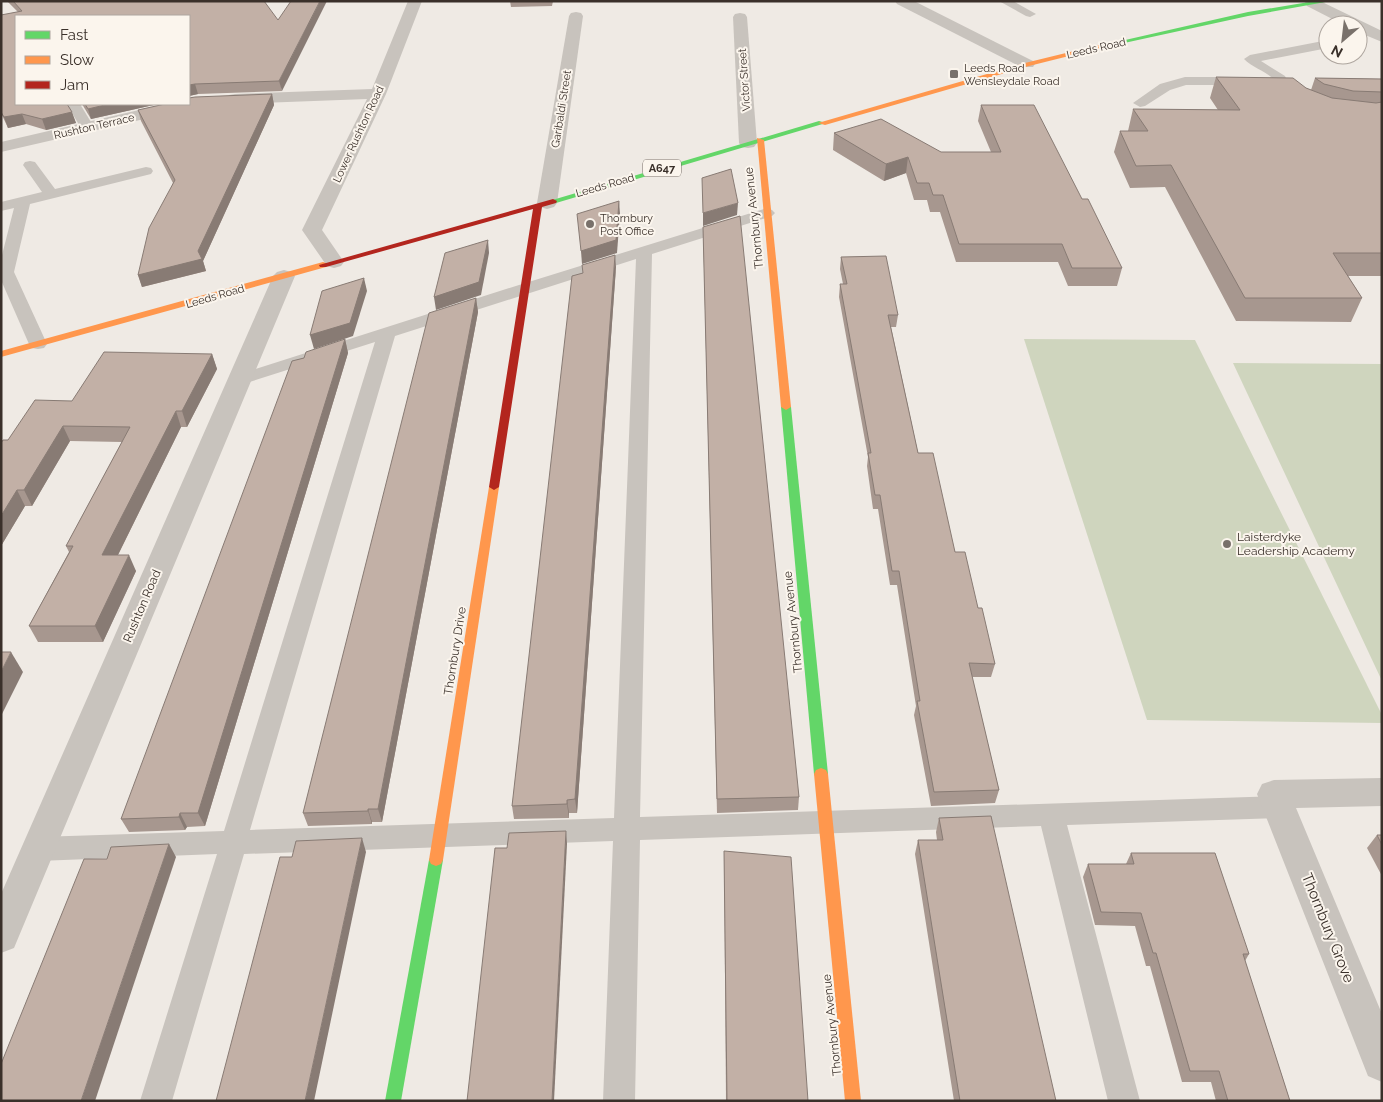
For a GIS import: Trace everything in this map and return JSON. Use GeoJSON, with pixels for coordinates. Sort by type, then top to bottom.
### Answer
{"type":"FeatureCollection","features":[{"type":"Feature","properties":{"kind":"main road","name":"Leeds Road"},"geometry":{"type":"LineString","coordinates":[[1,354],[542,204],[754,141],[1027,64],[1288,4],[1312,4],[1328,1]]}},
{"type":"Feature","properties":{"kind":"main road","name":"Thornbury Avenue"},"geometry":{"type":"LineString","coordinates":[[754,141],[767,213],[853,1101]]}},
{"type":"Feature","properties":{"kind":"main road","name":"Thornbury Drive"},"geometry":{"type":"LineString","coordinates":[[393,1101],[440,835],[525,288],[542,204]]}},
{"type":"Feature","properties":{"kind":"street","name":"Lower Rushton Road"},"geometry":{"type":"LineString","coordinates":[[334,262],[312,230],[378,94],[415,1]]}},
{"type":"Feature","properties":{"kind":"street"},"geometry":{"type":"LineString","coordinates":[[902,1],[1027,64]]}},
{"type":"Feature","properties":{"kind":"street"},"geometry":{"type":"LineString","coordinates":[[1312,4],[1336,15]]}},
{"type":"Feature","properties":{"kind":"street","name":"Garibaldi Street"},"geometry":{"type":"LineString","coordinates":[[542,204],[576,16]]}},
{"type":"Feature","properties":{"kind":"street","name":"Victor Street"},"geometry":{"type":"LineString","coordinates":[[740,17],[754,141]]}},
{"type":"Feature","properties":{"kind":"street"},"geometry":{"type":"LineString","coordinates":[[1368,30],[1382,37]]}},
{"type":"Feature","properties":{"kind":"street"},"geometry":{"type":"LineString","coordinates":[[217,100],[378,94]]}},
{"type":"Feature","properties":{"kind":"street","name":"Rushton Terrace"},"geometry":{"type":"LineString","coordinates":[[1,147],[87,127],[156,107],[174,105]]}},
{"type":"Feature","properties":{"kind":"street","name":"Rushton Road"},"geometry":{"type":"LineString","coordinates":[[1,936],[284,276]]}},
{"type":"Feature","properties":{"kind":"street"},"geometry":{"type":"LineString","coordinates":[[1276,800],[1382,792]]}},
{"type":"Feature","properties":{"kind":"street","name":"Thornbury Grove"},"geometry":{"type":"LineString","coordinates":[[1276,800],[1382,1062]]}},
{"type":"Feature","properties":{"kind":"lane"},"geometry":{"type":"LineString","coordinates":[[1004,1],[1030,14]]}},
{"type":"Feature","properties":{"kind":"lane"},"geometry":{"type":"LineString","coordinates":[[1304,104],[1296,100],[1282,84],[1281,79],[1250,59],[1318,46]]}},
{"type":"Feature","properties":{"kind":"lane"},"geometry":{"type":"LineString","coordinates":[[1140,102],[1165,87],[1185,81],[1282,84]]}},
{"type":"Feature","properties":{"kind":"lane"},"geometry":{"type":"LineString","coordinates":[[75,106],[87,127]]}},
{"type":"Feature","properties":{"kind":"lane"},"geometry":{"type":"LineString","coordinates":[[30,165],[51,194]]}},
{"type":"Feature","properties":{"kind":"lane"},"geometry":{"type":"LineString","coordinates":[[1,207],[146,171]]}},
{"type":"Feature","properties":{"kind":"lane"},"geometry":{"type":"LineString","coordinates":[[22,201],[6,272],[38,344]]}},
{"type":"Feature","properties":{"kind":"lane"},"geometry":{"type":"LineString","coordinates":[[240,380],[525,288],[767,213]]}},
{"type":"Feature","properties":{"kind":"lane"},"geometry":{"type":"LineString","coordinates":[[619,1101],[644,251]]}},
{"type":"Feature","properties":{"kind":"lane"},"geometry":{"type":"LineString","coordinates":[[156,1101],[387,332]]}},
{"type":"Feature","properties":{"kind":"lane"},"geometry":{"type":"LineString","coordinates":[[38,849],[1051,814],[1276,800]]}},
{"type":"Feature","properties":{"kind":"lane"},"geometry":{"type":"LineString","coordinates":[[1051,814],[1124,1101]]}},
{"type":"Feature","properties":{"kind":"green space"},"geometry":{"type":"Polygon","coordinates":[[[1024,339],[1195,340],[1382,715],[1382,723],[1147,720],[1024,339]]]}},
{"type":"Feature","properties":{"kind":"green space"},"geometry":{"type":"Polygon","coordinates":[[[1233,363],[1382,364],[1382,681],[1233,363]]]}},
{"type":"Feature","properties":{"kind":"building"},"geometry":{"type":"Polygon","coordinates":[[[13,1],[264,1],[278,20],[291,1],[320,1],[279,81],[190,85],[190,15],[15,15],[15,105],[68,105],[72,112],[42,119],[22,114],[4,117],[1,112],[1,15],[22,11],[13,1]]]}},
{"type":"Feature","properties":{"kind":"building"},"geometry":{"type":"Polygon","coordinates":[[[1216,77],[1293,78],[1306,88],[1332,98],[1382,102],[1382,253],[1333,253],[1362,298],[1245,298],[1171,165],[1136,166],[1120,131],[1148,131],[1133,109],[1240,110],[1216,77]]]}},
{"type":"Feature","properties":{"kind":"building"},"geometry":{"type":"Polygon","coordinates":[[[1315,78],[1382,79],[1382,92],[1353,91],[1324,84],[1315,78]]]}},
{"type":"Feature","properties":{"kind":"building"},"geometry":{"type":"Polygon","coordinates":[[[272,94],[198,251],[202,259],[138,275],[149,228],[175,180],[138,110],[160,105],[190,105],[190,98],[272,94]]]}},
{"type":"Feature","properties":{"kind":"building"},"geometry":{"type":"Polygon","coordinates":[[[86,105],[105,105],[88,109],[86,105]]]}},
{"type":"Feature","properties":{"kind":"building"},"geometry":{"type":"Polygon","coordinates":[[[981,105],[1034,105],[1082,199],[1088,199],[1122,268],[1072,268],[1062,244],[959,244],[943,195],[933,195],[929,183],[917,183],[908,157],[886,164],[834,133],[881,119],[941,152],[1001,152],[981,105]]]}},
{"type":"Feature","properties":{"kind":"building"},"geometry":{"type":"Polygon","coordinates":[[[731,169],[738,203],[703,213],[702,178],[731,169]]]}},
{"type":"Feature","properties":{"kind":"building"},"geometry":{"type":"Polygon","coordinates":[[[619,201],[616,240],[581,251],[577,214],[619,201]]]}},
{"type":"Feature","properties":{"kind":"building"},"geometry":{"type":"Polygon","coordinates":[[[740,216],[799,797],[717,799],[703,227],[740,216]]]}},
{"type":"Feature","properties":{"kind":"building"},"geometry":{"type":"Polygon","coordinates":[[[488,240],[479,282],[434,297],[445,253],[488,240]]]}},
{"type":"Feature","properties":{"kind":"building"},"geometry":{"type":"Polygon","coordinates":[[[615,255],[575,799],[567,800],[567,804],[512,806],[572,276],[583,273],[582,265],[615,255]]]}},
{"type":"Feature","properties":{"kind":"building"},"geometry":{"type":"Polygon","coordinates":[[[886,256],[898,315],[888,315],[918,453],[933,453],[955,552],[965,552],[978,608],[982,608],[995,664],[969,663],[999,790],[934,792],[917,701],[920,701],[899,571],[892,571],[880,495],[875,495],[868,453],[871,453],[840,284],[847,284],[841,257],[886,256]]]}},
{"type":"Feature","properties":{"kind":"building"},"geometry":{"type":"Polygon","coordinates":[[[364,278],[350,323],[310,335],[322,291],[364,278]]]}},
{"type":"Feature","properties":{"kind":"building"},"geometry":{"type":"Polygon","coordinates":[[[476,298],[378,809],[303,813],[429,313],[476,298]]]}},
{"type":"Feature","properties":{"kind":"building"},"geometry":{"type":"Polygon","coordinates":[[[345,339],[198,813],[180,813],[179,817],[121,819],[292,361],[304,358],[306,352],[345,339]]]}},
{"type":"Feature","properties":{"kind":"building"},"geometry":{"type":"Polygon","coordinates":[[[104,352],[212,354],[182,411],[176,411],[102,555],[129,555],[95,626],[29,626],[73,546],[66,546],[130,427],[63,426],[24,490],[17,490],[1,516],[1,443],[3,440],[8,440],[35,400],[72,401],[104,352]]]}},
{"type":"Feature","properties":{"kind":"building"},"geometry":{"type":"Polygon","coordinates":[[[1,652],[11,652],[1,672],[1,652]]]}},
{"type":"Feature","properties":{"kind":"building"},"geometry":{"type":"Polygon","coordinates":[[[991,816],[1056,1101],[960,1101],[918,840],[943,840],[939,818],[991,816]]]}},
{"type":"Feature","properties":{"kind":"building"},"geometry":{"type":"Polygon","coordinates":[[[566,831],[552,1101],[467,1101],[495,848],[507,848],[509,833],[566,831]]]}},
{"type":"Feature","properties":{"kind":"building"},"geometry":{"type":"Polygon","coordinates":[[[1377,835],[1382,835],[1382,845],[1377,835]]]}},
{"type":"Feature","properties":{"kind":"building"},"geometry":{"type":"Polygon","coordinates":[[[362,838],[305,1101],[216,1101],[280,857],[292,857],[296,841],[362,838]]]}},
{"type":"Feature","properties":{"kind":"building"},"geometry":{"type":"Polygon","coordinates":[[[169,844],[81,1101],[1,1101],[1,1064],[84,859],[107,859],[111,847],[169,844]]]}},
{"type":"Feature","properties":{"kind":"building"},"geometry":{"type":"Polygon","coordinates":[[[724,851],[791,857],[808,1101],[727,1101],[724,851]]]}},
{"type":"Feature","properties":{"kind":"building"},"geometry":{"type":"Polygon","coordinates":[[[1131,853],[1215,853],[1249,954],[1243,954],[1290,1101],[1228,1101],[1219,1071],[1190,1071],[1156,953],[1153,953],[1141,913],[1101,912],[1088,864],[1134,864],[1131,853]]]}},
{"type":"Feature","properties":{"kind":"traffic: fast"},"geometry":{"type":"LineString","coordinates":[[1115,43],[1248,14],[1328,1]]}},
{"type":"Feature","properties":{"kind":"traffic: fast"},"geometry":{"type":"LineString","coordinates":[[553,201],[822,123]]}},
{"type":"Feature","properties":{"kind":"traffic: fast"},"geometry":{"type":"LineString","coordinates":[[786,407],[821,774]]}},
{"type":"Feature","properties":{"kind":"traffic: fast"},"geometry":{"type":"LineString","coordinates":[[393,1101],[436,860]]}},
{"type":"Feature","properties":{"kind":"traffic: slow"},"geometry":{"type":"LineString","coordinates":[[822,123],[1027,64],[1115,43]]}},
{"type":"Feature","properties":{"kind":"traffic: slow"},"geometry":{"type":"LineString","coordinates":[[760,140],[786,407]]}},
{"type":"Feature","properties":{"kind":"traffic: slow"},"geometry":{"type":"LineString","coordinates":[[1,354],[323,265]]}},
{"type":"Feature","properties":{"kind":"traffic: slow"},"geometry":{"type":"LineString","coordinates":[[436,860],[494,487]]}},
{"type":"Feature","properties":{"kind":"traffic: slow"},"geometry":{"type":"LineString","coordinates":[[821,774],[853,1101]]}},
{"type":"Feature","properties":{"kind":"traffic: jam"},"geometry":{"type":"LineString","coordinates":[[323,265],[553,201]]}},
{"type":"Feature","properties":{"kind":"traffic: jam"},"geometry":{"type":"LineString","coordinates":[[494,487],[538,205]]}},
{"type":"Feature","properties":{"kind":"place","name":"Leeds Road Wensleydale Road"},"geometry":{"type":"Point","coordinates":[954,74]}},
{"type":"Feature","properties":{"kind":"place","name":"Thornbury Post Office"},"geometry":{"type":"Point","coordinates":[590,224]}},
{"type":"Feature","properties":{"kind":"place","name":"Laisterdyke Leadership Academy"},"geometry":{"type":"Point","coordinates":[1227,544]}}]}
